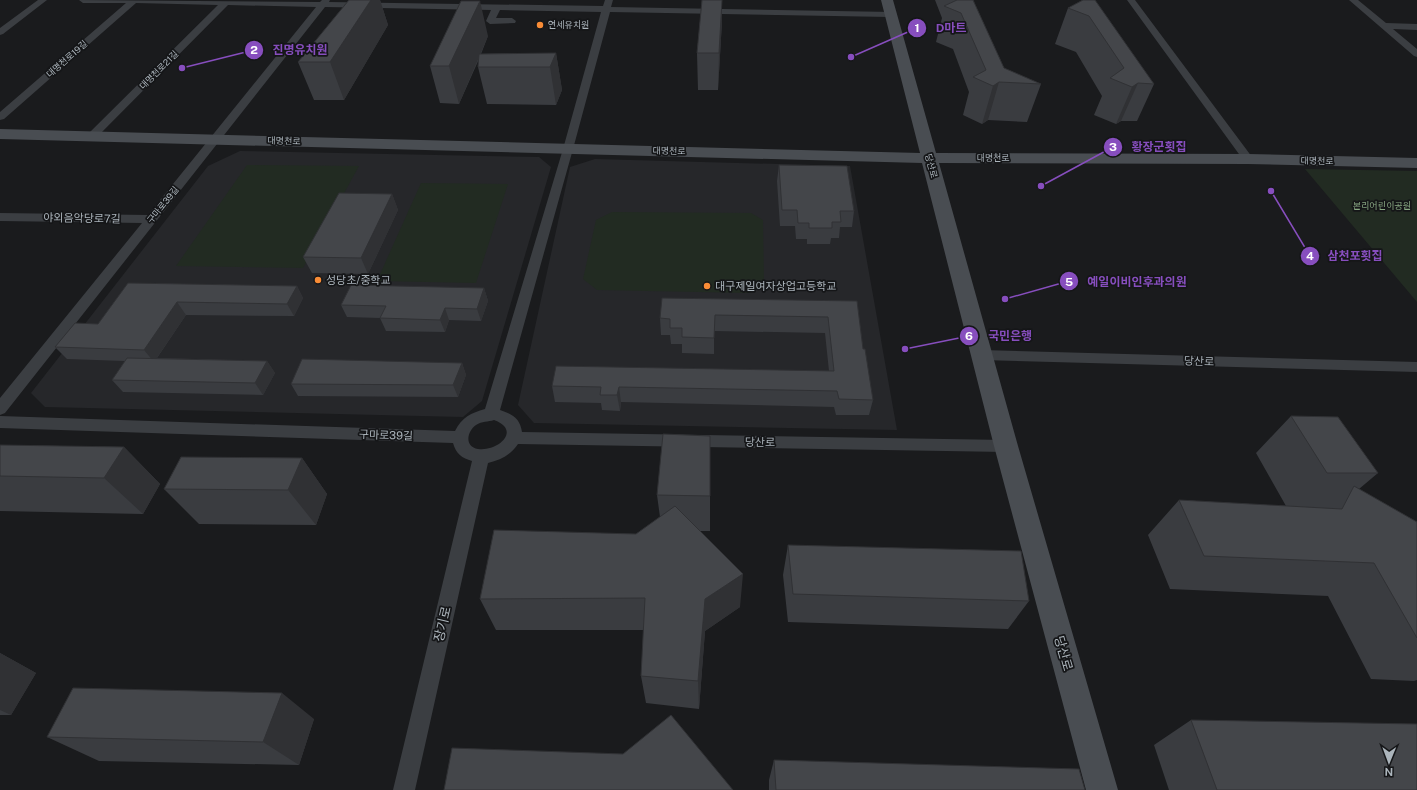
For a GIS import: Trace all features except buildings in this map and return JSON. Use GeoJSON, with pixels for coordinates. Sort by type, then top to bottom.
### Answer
{"type":"FeatureCollection","features":[{"type":"Feature","properties":{"kind":"street"},"geometry":{"type":"LineString","coordinates":[[0,32],[43,0]]}},
{"type":"Feature","properties":{"kind":"street"},"geometry":{"type":"LineString","coordinates":[[83,0],[225,3],[324,2],[497,7],[607,4],[888,7]]}},
{"type":"Feature","properties":{"kind":"street"},"geometry":{"type":"LineString","coordinates":[[1131,0],[1248,159]]}},
{"type":"Feature","properties":{"kind":"street"},"geometry":{"type":"LineString","coordinates":[[1353,0],[1417,54]]}},
{"type":"Feature","properties":{"kind":"street","name":"대명천로19길"},"geometry":{"type":"LineString","coordinates":[[0,117],[134,1]]}},
{"type":"Feature","properties":{"kind":"street","name":"구마로39길"},"geometry":{"type":"LineString","coordinates":[[0,409],[324,2]]}},
{"type":"Feature","properties":{"kind":"street","name":"대명천로21길"},"geometry":{"type":"LineString","coordinates":[[92,136],[225,3]]}},
{"type":"Feature","properties":{"kind":"street"},"geometry":{"type":"LineString","coordinates":[[491,415],[568,149],[607,4]]}},
{"type":"Feature","properties":{"kind":"street"},"geometry":{"type":"LineString","coordinates":[[497,7],[490,21],[512,22]]}},
{"type":"Feature","properties":{"kind":"street","name":"당산로"},"geometry":{"type":"LineString","coordinates":[[888,7],[981,355],[1102,790]]}},
{"type":"Feature","properties":{"kind":"street"},"geometry":{"type":"LineString","coordinates":[[1384,26],[1417,27]]}},
{"type":"Feature","properties":{"kind":"street","name":"대명천로"},"geometry":{"type":"LineString","coordinates":[[0,134],[929,158],[1248,159],[1417,163]]}},
{"type":"Feature","properties":{"kind":"street","name":"야외음악당로7길"},"geometry":{"type":"LineString","coordinates":[[0,229],[6,217],[152,219]]}},
{"type":"Feature","properties":{"kind":"street","name":"당산로"},"geometry":{"type":"LineString","coordinates":[[981,355],[1417,367]]}},
{"type":"Feature","properties":{"kind":"street"},"geometry":{"type":"LineString","coordinates":[[491,415],[502,416],[513,424],[515,430],[514,438],[505,450],[497,455],[481,457],[470,455],[464,450],[461,444],[460,437],[463,430],[476,418],[491,415]]}},
{"type":"Feature","properties":{"kind":"street","name":"구마로39길"},"geometry":{"type":"LineString","coordinates":[[0,422],[460,437]]}},
{"type":"Feature","properties":{"kind":"street","name":"당산로"},"geometry":{"type":"LineString","coordinates":[[514,438],[1006,446]]}},
{"type":"Feature","properties":{"kind":"street","name":"장기로"},"geometry":{"type":"LineString","coordinates":[[404,790],[481,457]]}},
{"type":"Feature","properties":{"kind":"shaded area","name":"성당초/중학교"},"geometry":{"type":"Polygon","coordinates":[[[240,151],[539,157],[551,167],[482,401],[463,417],[45,407],[31,393],[208,166],[240,151]]]}},
{"type":"Feature","properties":{"kind":"shaded area","name":"대구제일여자상업고등학교"},"geometry":{"type":"Polygon","coordinates":[[[595,159],[850,166],[897,430],[534,423],[518,405],[570,167],[595,159]]]}},
{"type":"Feature","properties":{"kind":"green space"},"geometry":{"type":"Polygon","coordinates":[[[247,165],[359,166],[303,268],[176,266],[247,165]]]}},
{"type":"Feature","properties":{"kind":"green space","name":"본리어린이공원"},"geometry":{"type":"Polygon","coordinates":[[[1305,169],[1417,171],[1417,302],[1305,169]]]}},
{"type":"Feature","properties":{"kind":"green space"},"geometry":{"type":"Polygon","coordinates":[[[421,183],[508,184],[476,283],[377,281],[421,183]]]}},
{"type":"Feature","properties":{"kind":"green space"},"geometry":{"type":"Polygon","coordinates":[[[612,212],[751,213],[763,220],[764,284],[749,293],[597,290],[583,279],[596,220],[612,212]]]}},
{"type":"Feature","properties":{"kind":"place","name":"연세유치원"},"geometry":{"type":"Point","coordinates":[540,25]}},
{"type":"Feature","properties":{"kind":"place","name":"D마트"},"geometry":{"type":"Point","coordinates":[851,57]}},
{"type":"Feature","properties":{"kind":"place","name":"진명유치원"},"geometry":{"type":"Point","coordinates":[182,68]}},
{"type":"Feature","properties":{"kind":"place","name":"황장군횟집"},"geometry":{"type":"Point","coordinates":[1041,186]}},
{"type":"Feature","properties":{"kind":"place","name":"삼천포횟집"},"geometry":{"type":"Point","coordinates":[1271,191]}},
{"type":"Feature","properties":{"kind":"place","name":"성당초/중학교"},"geometry":{"type":"Point","coordinates":[318,280]}},
{"type":"Feature","properties":{"kind":"place","name":"대구제일여자상업고등학교"},"geometry":{"type":"Point","coordinates":[707,286]}},
{"type":"Feature","properties":{"kind":"place","name":"예일이비인후과의원"},"geometry":{"type":"Point","coordinates":[1005,299]}},
{"type":"Feature","properties":{"kind":"place","name":"국민은행"},"geometry":{"type":"Point","coordinates":[905,349]}}]}
